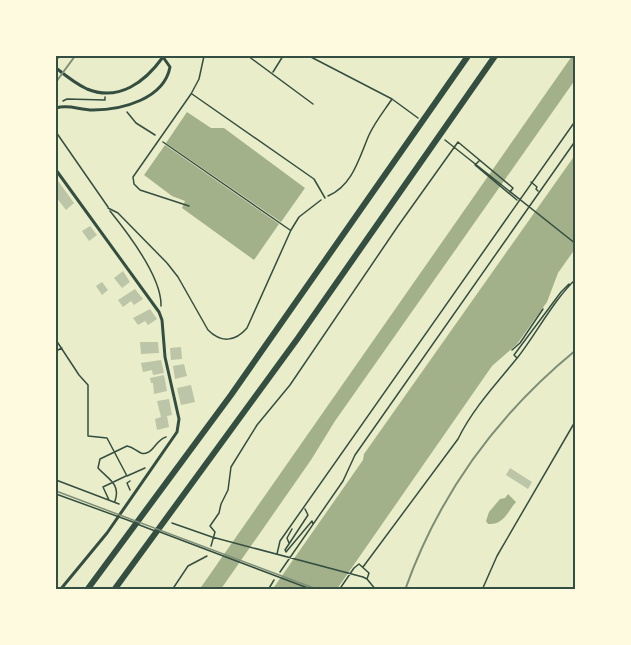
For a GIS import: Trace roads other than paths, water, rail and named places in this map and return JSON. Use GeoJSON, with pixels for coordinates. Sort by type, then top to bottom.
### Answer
{"type":"FeatureCollection","features":[{"type":"Feature","properties":{"kind":"highway"},"geometry":{"type":"LineString","coordinates":[[87,590],[238,386],[468,56]]}},
{"type":"Feature","properties":{"kind":"highway"},"geometry":{"type":"LineString","coordinates":[[114,590],[292,346],[495,56]]}},
{"type":"Feature","properties":{"kind":"street"},"geometry":{"type":"LineString","coordinates":[[56,68],[80,86],[95,92],[107,93],[120,91],[142,82],[152,73],[163,57],[170,64],[170,69],[160,88],[141,100],[126,105],[93,110],[69,105],[56,107]]}},
{"type":"Feature","properties":{"kind":"street"},"geometry":{"type":"LineString","coordinates":[[56,170],[159,312],[162,320],[165,357],[179,422],[175,436],[156,466],[60,590]]}},
{"type":"Feature","properties":{"kind":"lane"},"geometry":{"type":"LineString","coordinates":[[189,206],[140,189],[134,184],[133,177],[191,94],[199,79],[204,56]]}},
{"type":"Feature","properties":{"kind":"lane"},"geometry":{"type":"LineString","coordinates":[[191,94],[314,179],[325,198]]}},
{"type":"Feature","properties":{"kind":"lane"},"geometry":{"type":"LineString","coordinates":[[482,590],[497,556],[566,433],[576,420]]}},
{"type":"Feature","properties":{"kind":"lane"},"geometry":{"type":"LineString","coordinates":[[56,494],[314,590]]}},
{"type":"Feature","properties":{"kind":"tram line"},"geometry":{"type":"LineString","coordinates":[[56,491],[319,590]]}},
{"type":"Feature","properties":{"kind":"railway"},"geometry":{"type":"LineString","coordinates":[[56,61],[59,56]]}},
{"type":"Feature","properties":{"kind":"railway"},"geometry":{"type":"LineString","coordinates":[[56,82],[75,56]]}},
{"type":"Feature","properties":{"kind":"railway"},"geometry":{"type":"LineString","coordinates":[[405,590],[435,521],[474,458],[521,401],[576,350]]}}]}
